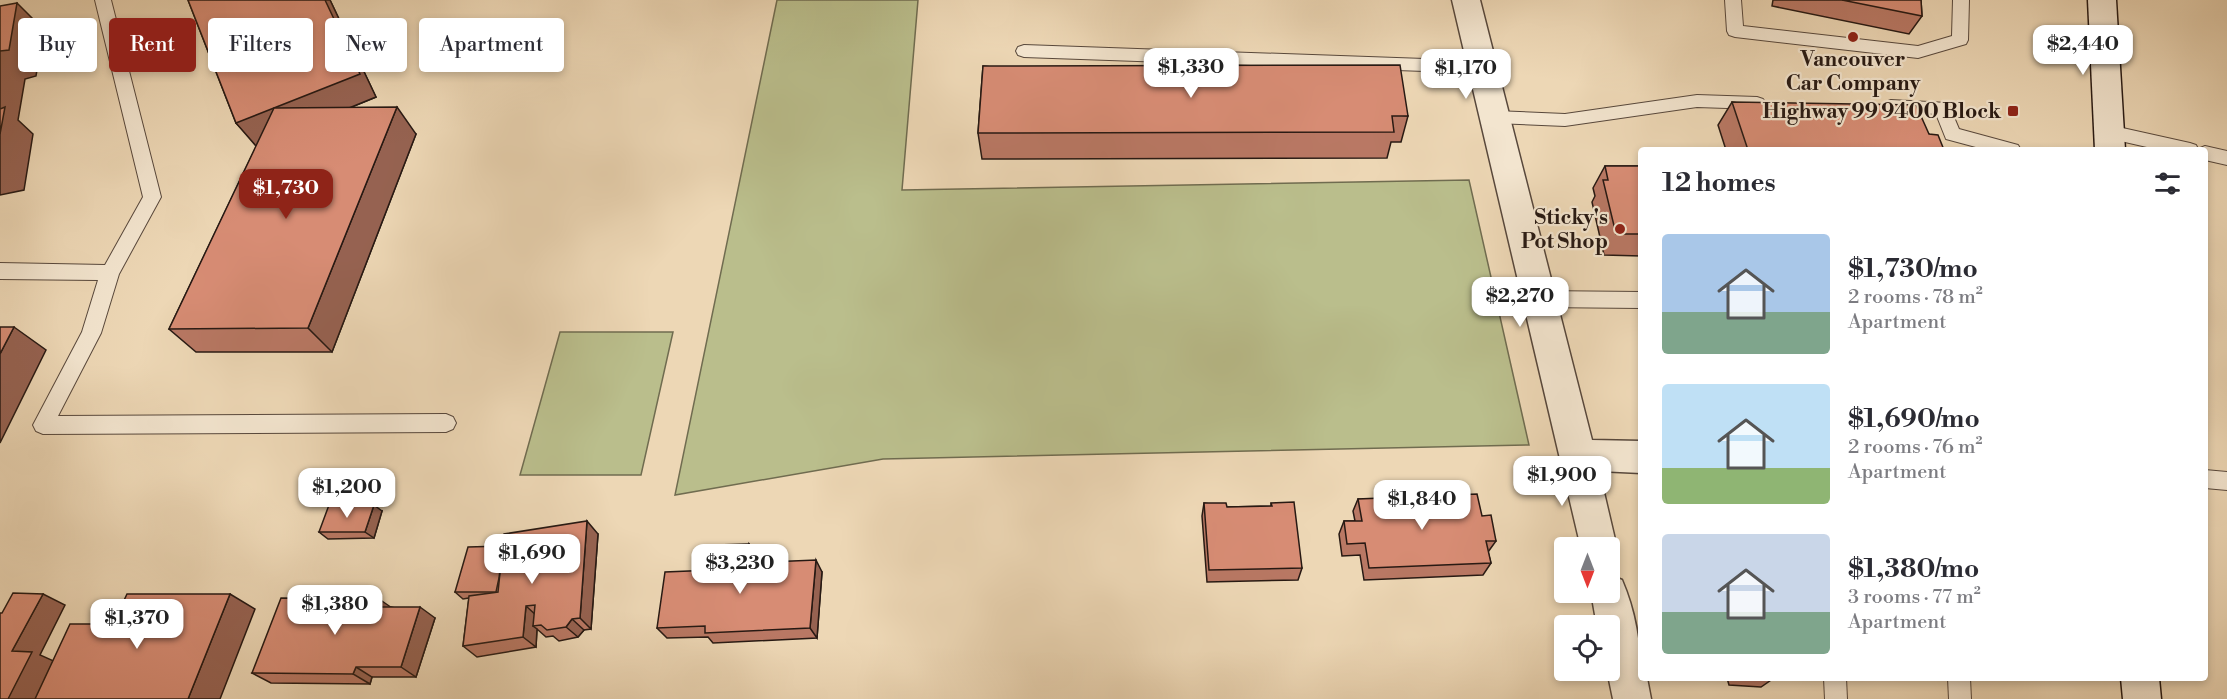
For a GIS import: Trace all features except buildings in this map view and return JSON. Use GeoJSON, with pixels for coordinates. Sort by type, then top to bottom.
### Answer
{"type":"FeatureCollection","features":[{"type":"Feature","properties":{"kind":"street"},"geometry":{"type":"LineString","coordinates":[[1466,0],[1597,537]]}},
{"type":"Feature","properties":{"kind":"street"},"geometry":{"type":"LineString","coordinates":[[2102,0],[2109,141]]}},
{"type":"Feature","properties":{"kind":"street"},"geometry":{"type":"LineString","coordinates":[[1578,455],[1638,457]]}},
{"type":"Feature","properties":{"kind":"street"},"geometry":{"type":"LineString","coordinates":[[1611,603],[1632,699]]}},
{"type":"Feature","properties":{"kind":"street"},"geometry":{"type":"LineString","coordinates":[[2140,681],[2142,699]]}},
{"type":"Feature","properties":{"kind":"lane"},"geometry":{"type":"LineString","coordinates":[[103,0],[152,197],[110,273],[91,333],[43,425],[446,423]]}},
{"type":"Feature","properties":{"kind":"lane"},"geometry":{"type":"LineString","coordinates":[[1733,0],[1735,31],[1918,52],[1960,40],[1961,0]]}},
{"type":"Feature","properties":{"kind":"lane"},"geometry":{"type":"LineString","coordinates":[[1024,51],[1481,68]]}},
{"type":"Feature","properties":{"kind":"lane"},"geometry":{"type":"LineString","coordinates":[[1494,117],[1565,120],[1697,101],[1779,104]]}},
{"type":"Feature","properties":{"kind":"lane"},"geometry":{"type":"LineString","coordinates":[[1872,106],[1942,108],[1952,134],[2001,147]]}},
{"type":"Feature","properties":{"kind":"lane"},"geometry":{"type":"LineString","coordinates":[[2109,141],[2163,147]]}},
{"type":"Feature","properties":{"kind":"lane"},"geometry":{"type":"LineString","coordinates":[[2208,154],[2227,158]]}},
{"type":"Feature","properties":{"kind":"lane"},"geometry":{"type":"LineString","coordinates":[[0,271],[110,273]]}},
{"type":"Feature","properties":{"kind":"lane"},"geometry":{"type":"LineString","coordinates":[[1539,299],[1638,300]]}},
{"type":"Feature","properties":{"kind":"lane"},"geometry":{"type":"LineString","coordinates":[[2208,479],[2227,481]]}},
{"type":"Feature","properties":{"kind":"lane"},"geometry":{"type":"LineString","coordinates":[[1835,681],[1836,699]]}},
{"type":"Feature","properties":{"kind":"lane"},"geometry":{"type":"LineString","coordinates":[[1959,681],[1959,699]]}},
{"type":"Feature","properties":{"kind":"green space"},"geometry":{"type":"Polygon","coordinates":[[[777,0],[918,0],[902,190],[1469,180],[1529,445],[883,459],[675,495],[777,0]]]}},
{"type":"Feature","properties":{"kind":"green space"},"geometry":{"type":"Polygon","coordinates":[[[560,332],[673,332],[641,475],[520,475],[560,332]]]}},
{"type":"Feature","properties":{"kind":"place","name":"Vancouver Car Company"},"geometry":{"type":"Point","coordinates":[1853,37]}},
{"type":"Feature","properties":{"kind":"place","name":"Highway 99 9400 Block"},"geometry":{"type":"Point","coordinates":[2013,111]}},
{"type":"Feature","properties":{"kind":"place","name":"Sticky's Pot Shop"},"geometry":{"type":"Point","coordinates":[1620,229]}}]}
